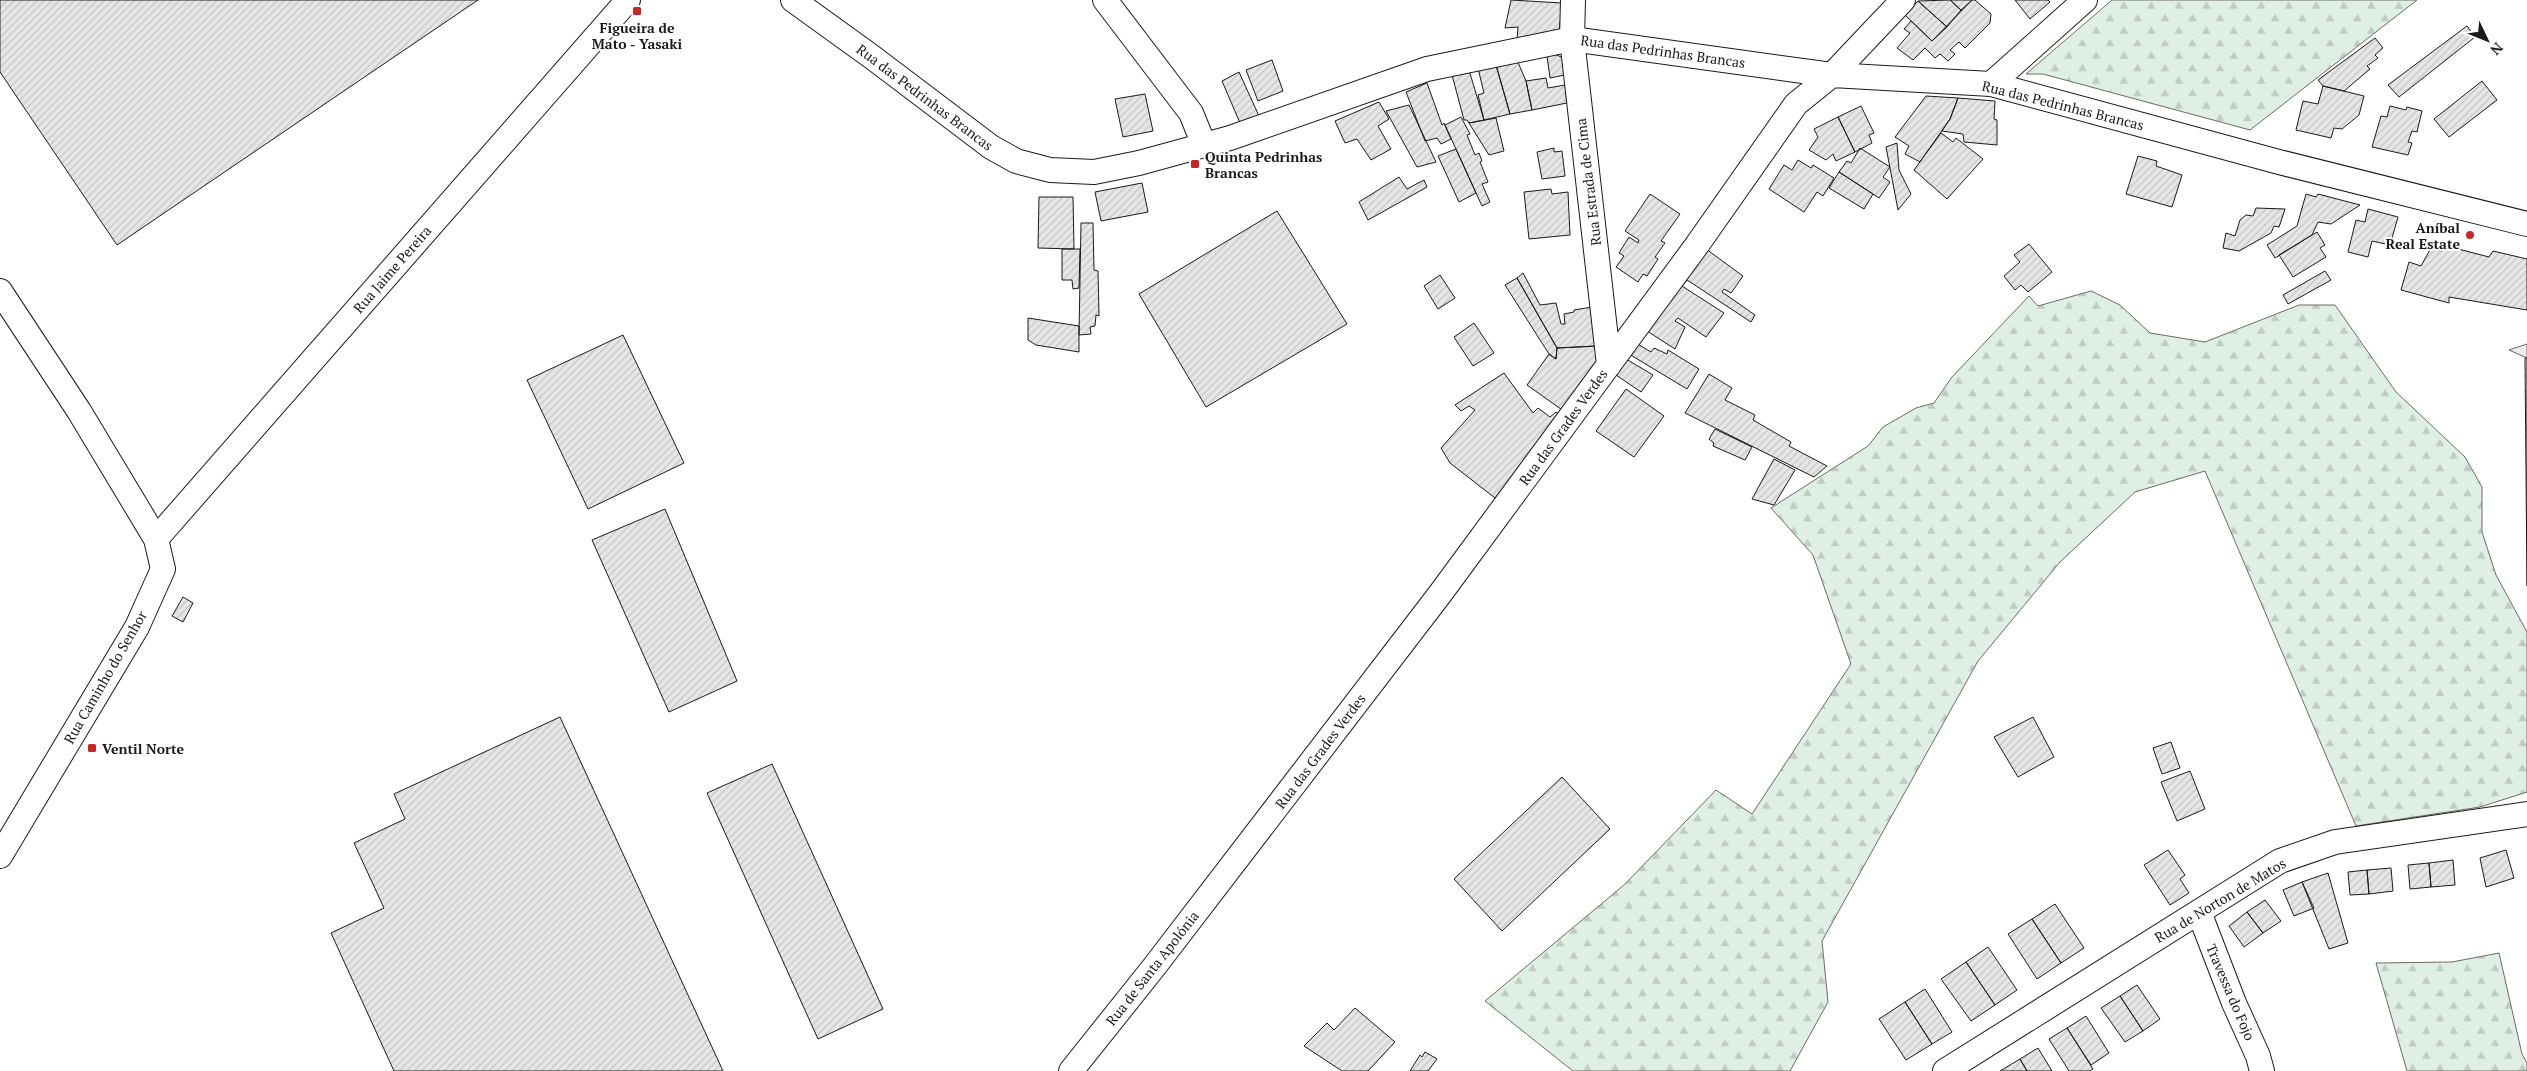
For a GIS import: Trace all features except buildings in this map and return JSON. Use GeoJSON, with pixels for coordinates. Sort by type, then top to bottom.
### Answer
{"type":"FeatureCollection","features":[{"type":"Feature","properties":{"kind":"street","name":"Rua Jaime Pereira"},"geometry":{"type":"LineString","coordinates":[[156,539],[628,0]]}},
{"type":"Feature","properties":{"kind":"street","name":"Rua das Pedrinhas Brancas"},"geometry":{"type":"LineString","coordinates":[[793,0],[872,57],[962,127],[1016,161],[1050,170],[1094,172],[1139,163],[1204,145],[1427,69],[1572,38],[1832,75],[1991,84],[2261,158],[2527,224]]}},
{"type":"Feature","properties":{"kind":"street"},"geometry":{"type":"LineString","coordinates":[[1105,0],[1191,113],[1204,145]]}},
{"type":"Feature","properties":{"kind":"street","name":"Rua Estrada de Cima"},"geometry":{"type":"LineString","coordinates":[[1573,0],[1572,38],[1609,365]]}},
{"type":"Feature","properties":{"kind":"street","name":"Rua das Grades Verdes"},"geometry":{"type":"LineString","coordinates":[[1233,865],[1440,594],[1697,245],[1796,104],[1832,75],[1903,0]]}},
{"type":"Feature","properties":{"kind":"street"},"geometry":{"type":"LineString","coordinates":[[1991,84],[2085,0]]}},
{"type":"Feature","properties":{"kind":"street","name":"Rua Caminho do Senhor"},"geometry":{"type":"LineString","coordinates":[[0,290],[79,411],[156,539],[163,569],[137,627],[0,856]]}},
{"type":"Feature","properties":{"kind":"street","name":"Rua de Norton de Matos"},"geometry":{"type":"LineString","coordinates":[[1945,1071],[2280,861],[2335,842],[2527,814]]}},
{"type":"Feature","properties":{"kind":"street","name":"Rua de Santa Apolónia"},"geometry":{"type":"LineString","coordinates":[[1071,1071],[1233,865]]}},
{"type":"Feature","properties":{"kind":"street","name":"Travessa do Fojo"},"geometry":{"type":"LineString","coordinates":[[2199,912],[2234,1002],[2258,1056],[2262,1071]]}},
{"type":"Feature","properties":{"kind":"green space"},"geometry":{"type":"Polygon","coordinates":[[[2112,0],[2417,0],[2250,130],[2043,74],[2026,74],[2112,0]]]}},
{"type":"Feature","properties":{"kind":"green space"},"geometry":{"type":"Polygon","coordinates":[[[2091,291],[2120,305],[2150,333],[2205,342],[2299,305],[2335,305],[2396,392],[2465,457],[2482,487],[2482,532],[2496,575],[2527,632],[2527,792],[2480,807],[2356,826],[2205,471],[2135,492],[2060,562],[1978,661],[1822,941],[1828,1002],[1790,1071],[1573,1071],[1485,1001],[1624,885],[1716,790],[1752,814],[1851,664],[1813,555],[1771,508],[1868,446],[1883,427],[1916,408],[1934,403],[1952,377],[2029,296],[2038,306],[2091,291]]]}},
{"type":"Feature","properties":{"kind":"green space"},"geometry":{"type":"Polygon","coordinates":[[[2499,953],[2522,1054],[2527,1063],[2527,1071],[2407,1071],[2376,963],[2452,962],[2499,953]]]}},
{"type":"Feature","properties":{"kind":"shaded area"},"geometry":{"type":"Polygon","coordinates":[[[2527,344],[2527,358],[2509,350],[2527,344]]]}},
{"type":"Feature","properties":{"kind":"place","name":"Figueira de Mato - Yasaki"},"geometry":{"type":"Point","coordinates":[637,11]}},
{"type":"Feature","properties":{"kind":"place","name":"Quinta Pedrinhas Brancas"},"geometry":{"type":"Point","coordinates":[1195,164]}},
{"type":"Feature","properties":{"kind":"place","name":"Aníbal Real Estate"},"geometry":{"type":"Point","coordinates":[2470,235]}},
{"type":"Feature","properties":{"kind":"place","name":"Ventil Norte"},"geometry":{"type":"Point","coordinates":[92,748]}}]}
